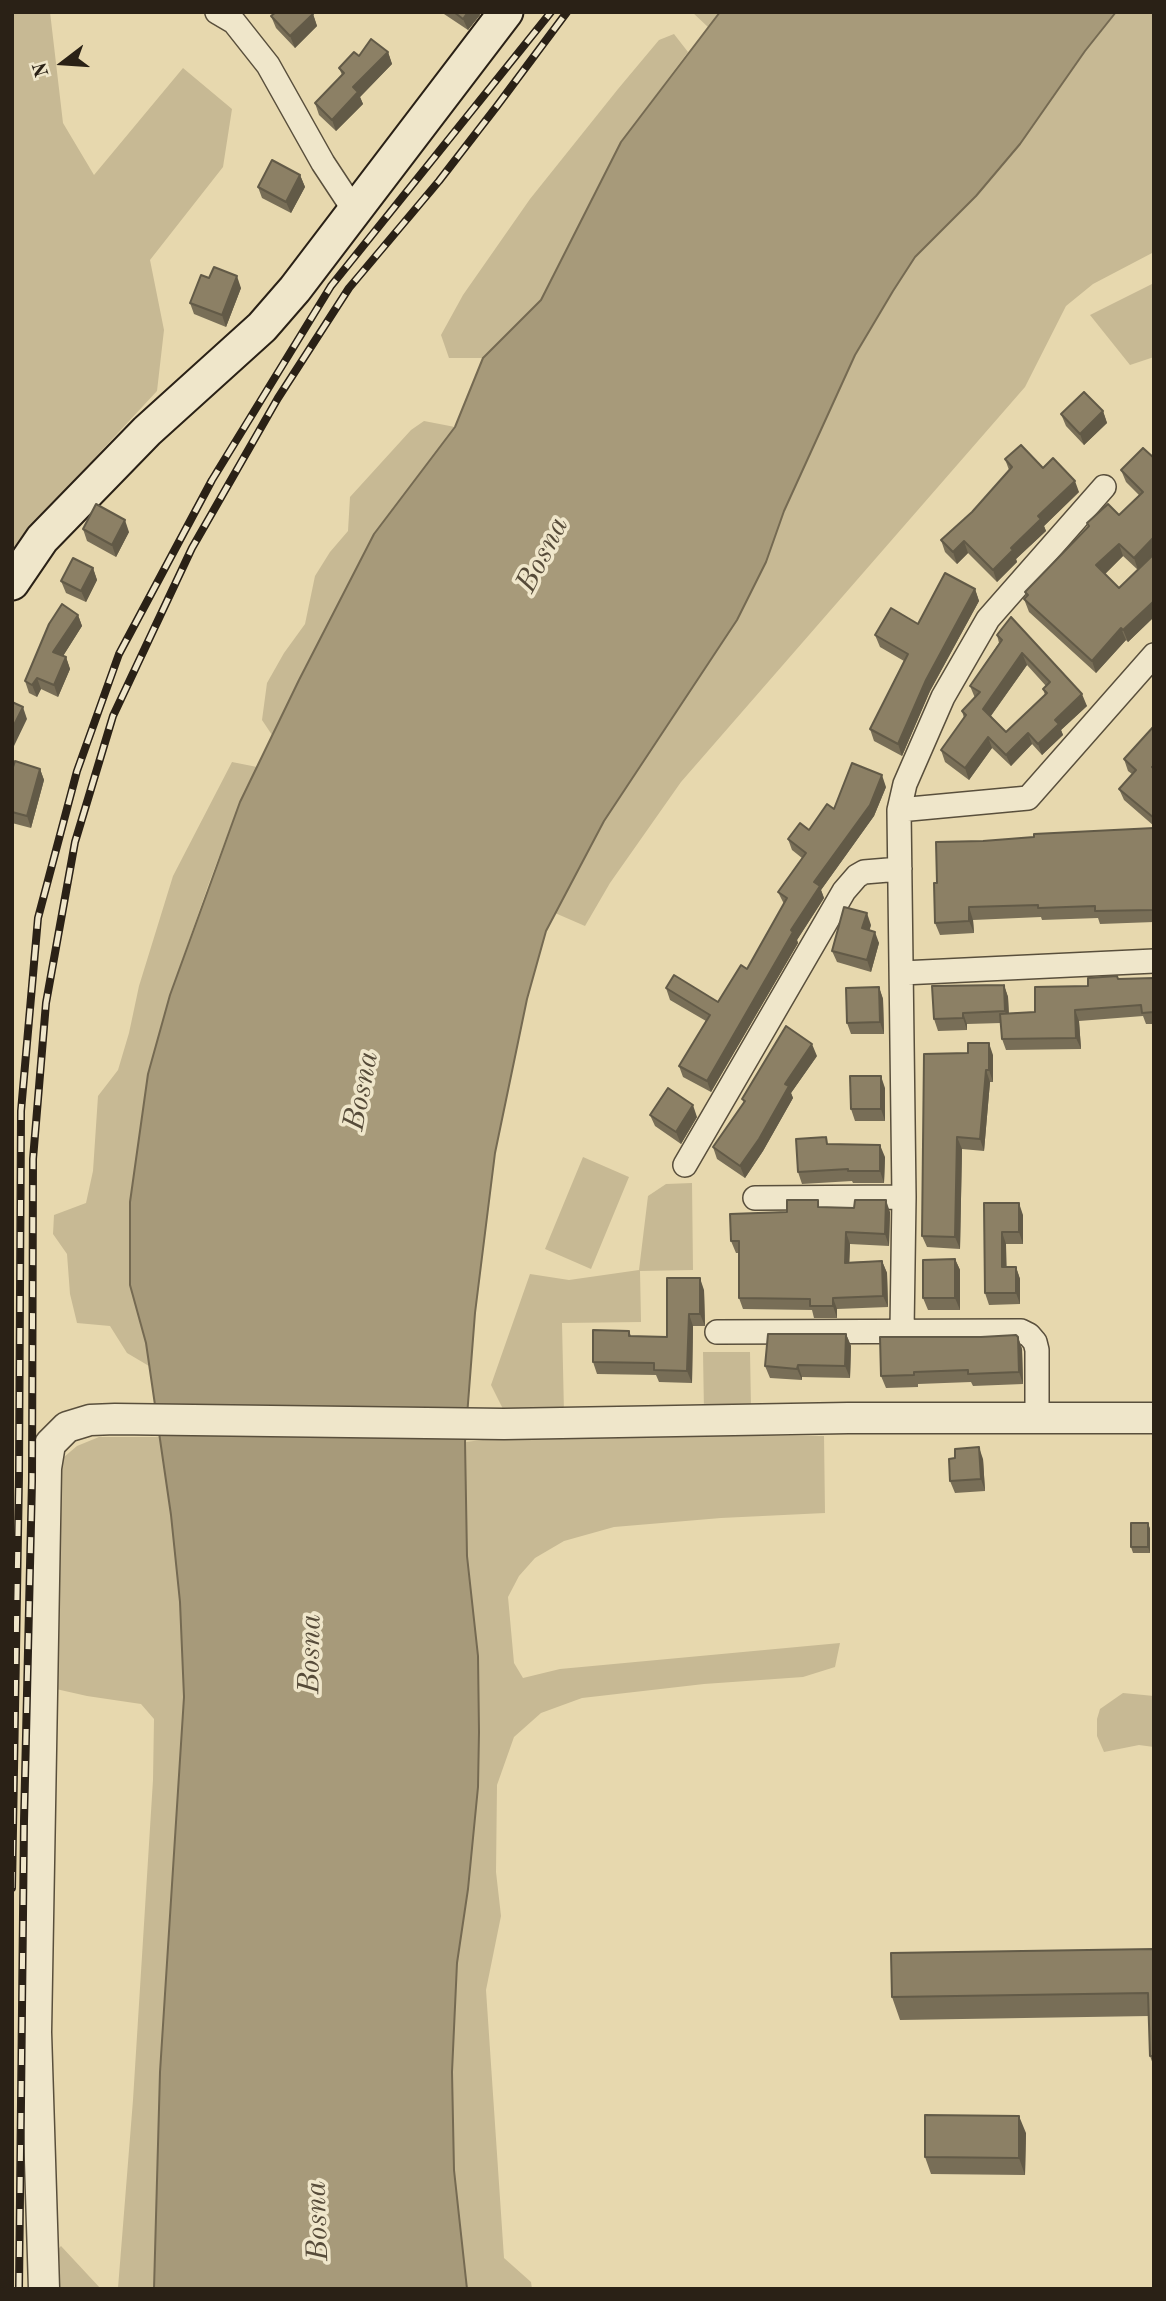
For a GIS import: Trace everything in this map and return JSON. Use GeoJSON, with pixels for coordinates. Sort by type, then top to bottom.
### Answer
{"type":"FeatureCollection","features":[{"type":"Feature","properties":{"kind":"main road"},"geometry":{"type":"LineString","coordinates":[[12,583],[42,539],[147,431],[262,327],[295,289],[506,12]]}},
{"type":"Feature","properties":{"kind":"street"},"geometry":{"type":"LineString","coordinates":[[217,12],[234,22],[268,65],[323,163],[355,210]]}},
{"type":"Feature","properties":{"kind":"street"},"geometry":{"type":"LineString","coordinates":[[902,1330],[904,1197],[899,810],[905,784],[943,697],[988,619],[1104,487]]}},
{"type":"Feature","properties":{"kind":"street"},"geometry":{"type":"LineString","coordinates":[[899,810],[1028,798],[1154,655]]}},
{"type":"Feature","properties":{"kind":"street"},"geometry":{"type":"LineString","coordinates":[[685,1165],[844,891],[864,872],[900,869]]}},
{"type":"Feature","properties":{"kind":"street"},"geometry":{"type":"LineString","coordinates":[[902,972],[1154,961]]}},
{"type":"Feature","properties":{"kind":"street"},"geometry":{"type":"LineString","coordinates":[[755,1198],[904,1197]]}},
{"type":"Feature","properties":{"kind":"street"},"geometry":{"type":"LineString","coordinates":[[718,1332],[1013,1329],[1029,1335],[1035,1342],[1037,1417]]}},
{"type":"Feature","properties":{"kind":"street"},"geometry":{"type":"LineString","coordinates":[[44,2289],[36,2032],[46,1468],[50,1444],[67,1427],[90,1420],[115,1419],[504,1424],[1154,1418]]}},
{"type":"Feature","properties":{"kind":"shaded area"},"geometry":{"type":"Polygon","coordinates":[[[12,12],[50,12],[63,123],[94,175],[183,68],[232,109],[223,167],[150,260],[164,330],[157,391],[51,505],[12,565],[12,12]]]}},
{"type":"Feature","properties":{"kind":"shaded area"},"geometry":{"type":"Polygon","coordinates":[[[692,12],[720,12],[708,27],[692,12]]]}},
{"type":"Feature","properties":{"kind":"shaded area"},"geometry":{"type":"Polygon","coordinates":[[[1116,12],[1154,12],[1154,252],[1093,284],[1066,306],[1025,387],[681,782],[610,883],[585,926],[555,913],[604,821],[737,620],[766,562],[784,511],[855,355],[893,291],[915,257],[976,196],[1020,144],[1085,51],[1116,12]]]}},
{"type":"Feature","properties":{"kind":"shaded area"},"geometry":{"type":"Polygon","coordinates":[[[674,34],[688,52],[621,142],[541,300],[483,358],[449,358],[441,335],[463,295],[530,199],[618,89],[659,40],[674,34]]]}},
{"type":"Feature","properties":{"kind":"shaded area"},"geometry":{"type":"Polygon","coordinates":[[[1154,283],[1154,357],[1130,365],[1090,315],[1154,283]]]}},
{"type":"Feature","properties":{"kind":"shaded area"},"geometry":{"type":"Polygon","coordinates":[[[424,421],[455,427],[374,534],[272,735],[262,720],[267,683],[305,624],[315,576],[348,531],[350,497],[411,430],[424,421]]]}},
{"type":"Feature","properties":{"kind":"shaded area"},"geometry":{"type":"Polygon","coordinates":[[[232,762],[257,767],[240,802],[209,883],[170,995],[148,1074],[130,1202],[130,1285],[146,1342],[149,1366],[127,1353],[110,1326],[77,1323],[70,1294],[67,1254],[53,1234],[54,1215],[86,1203],[93,1171],[98,1096],[118,1070],[139,986],[173,876],[232,762]]]}},
{"type":"Feature","properties":{"kind":"shaded area"},"geometry":{"type":"Polygon","coordinates":[[[583,1157],[629,1177],[591,1269],[545,1249],[583,1157]]]}},
{"type":"Feature","properties":{"kind":"shaded area"},"geometry":{"type":"Polygon","coordinates":[[[692,1183],[693,1270],[640,1271],[641,1322],[562,1323],[564,1413],[503,1409],[491,1385],[530,1274],[569,1280],[639,1270],[648,1196],[666,1184],[692,1183]]]}},
{"type":"Feature","properties":{"kind":"shaded area"},"geometry":{"type":"Polygon","coordinates":[[[703,1352],[750,1352],[751,1407],[704,1412],[703,1352]]]}},
{"type":"Feature","properties":{"kind":"shaded area"},"geometry":{"type":"Polygon","coordinates":[[[517,1436],[824,1436],[825,1513],[614,1527],[564,1541],[535,1558],[519,1576],[508,1597],[514,1663],[523,1678],[560,1669],[840,1643],[835,1667],[803,1677],[704,1684],[582,1698],[541,1713],[514,1737],[497,1785],[496,1872],[501,1916],[486,1990],[504,2258],[531,2282],[532,2289],[467,2289],[454,2169],[452,2072],[457,1963],[468,1889],[478,1787],[478,1656],[467,1556],[465,1442],[517,1436]]]}},
{"type":"Feature","properties":{"kind":"shaded area"},"geometry":{"type":"Polygon","coordinates":[[[99,1437],[160,1437],[180,1602],[184,1697],[160,2072],[154,2289],[115,2289],[118,2288],[133,2100],[153,1780],[154,1719],[141,1704],[56,1689],[55,1480],[64,1457],[77,1446],[99,1437]]]}},
{"type":"Feature","properties":{"kind":"shaded area"},"geometry":{"type":"Polygon","coordinates":[[[1123,1693],[1154,1696],[1154,1747],[1139,1745],[1104,1752],[1097,1736],[1100,1709],[1123,1693]]]}},
{"type":"Feature","properties":{"kind":"shaded area"},"geometry":{"type":"Polygon","coordinates":[[[61,2246],[101,2289],[54,2289],[52,2255],[61,2246]]]}},
{"type":"Feature","properties":{"kind":"water","name":"Bosna"},"geometry":{"type":"Polygon","coordinates":[[[720,12],[1116,12],[1085,51],[1020,144],[976,196],[915,257],[893,291],[855,355],[784,511],[766,562],[737,620],[604,821],[546,931],[527,999],[495,1153],[475,1313],[465,1442],[467,1556],[478,1656],[478,1787],[468,1889],[457,1963],[452,2072],[454,2170],[467,2289],[154,2289],[160,2072],[184,1697],[180,1602],[171,1515],[146,1343],[130,1285],[130,1202],[148,1074],[170,995],[240,802],[374,534],[455,427],[483,358],[541,300],[621,142],[720,12]]]}},
{"type":"Feature","properties":{"kind":"building"},"geometry":{"type":"Polygon","coordinates":[[[276,12],[313,14],[290,36],[271,16],[276,12]]]}},
{"type":"Feature","properties":{"kind":"building"},"geometry":{"type":"Polygon","coordinates":[[[454,12],[468,12],[463,19],[454,12]]]}},
{"type":"Feature","properties":{"kind":"building"},"geometry":{"type":"Polygon","coordinates":[[[371,39],[388,52],[353,87],[358,92],[332,120],[315,103],[344,73],[339,68],[354,52],[359,56],[371,39]]]}},
{"type":"Feature","properties":{"kind":"building"},"geometry":{"type":"Polygon","coordinates":[[[272,160],[300,175],[286,202],[258,187],[272,160]]]}},
{"type":"Feature","properties":{"kind":"building"},"geometry":{"type":"Polygon","coordinates":[[[214,267],[237,276],[222,315],[190,303],[201,275],[209,278],[214,267]]]}},
{"type":"Feature","properties":{"kind":"building"},"geometry":{"type":"Polygon","coordinates":[[[1084,392],[1103,411],[1080,434],[1061,414],[1084,392]]]}},
{"type":"Feature","properties":{"kind":"building"},"geometry":{"type":"Polygon","coordinates":[[[1021,445],[1043,468],[1053,458],[1075,481],[1038,516],[1041,519],[993,570],[964,541],[953,552],[941,540],[972,512],[1012,467],[1005,459],[1021,445]]]}},
{"type":"Feature","properties":{"kind":"building"},"geometry":{"type":"Polygon","coordinates":[[[1143,448],[1154,458],[1154,537],[1134,558],[1119,544],[1096,565],[1119,588],[1152,556],[1154,601],[1123,630],[1121,628],[1092,661],[1024,599],[1028,595],[1025,592],[1089,526],[1087,523],[1108,504],[1119,515],[1143,492],[1121,470],[1143,448]]]}},
{"type":"Feature","properties":{"kind":"building"},"geometry":{"type":"Polygon","coordinates":[[[96,504],[125,520],[112,545],[83,529],[96,504]]]}},
{"type":"Feature","properties":{"kind":"building"},"geometry":{"type":"Polygon","coordinates":[[[73,558],[93,568],[81,591],[61,581],[73,558]]]}},
{"type":"Feature","properties":{"kind":"building"},"geometry":{"type":"Polygon","coordinates":[[[945,573],[975,589],[926,680],[898,744],[870,729],[908,654],[875,635],[891,608],[918,624],[945,573]]]}},
{"type":"Feature","properties":{"kind":"building"},"geometry":{"type":"Polygon","coordinates":[[[62,604],[78,615],[53,652],[66,657],[54,685],[37,678],[32,685],[25,681],[49,624],[62,604]]]}},
{"type":"Feature","properties":{"kind":"building"},"geometry":{"type":"Polygon","coordinates":[[[1011,617],[1082,694],[1055,720],[1059,724],[1038,744],[1028,733],[1006,755],[988,737],[965,768],[941,750],[966,715],[962,711],[980,692],[970,686],[1002,640],[997,635],[1011,617]],[[1022,653],[983,709],[1006,732],[1047,693],[1043,689],[1050,682],[1022,653]]]}},
{"type":"Feature","properties":{"kind":"building"},"geometry":{"type":"Polygon","coordinates":[[[12,702],[23,707],[12,729],[12,702]]]}},
{"type":"Feature","properties":{"kind":"building"},"geometry":{"type":"Polygon","coordinates":[[[1154,726],[1154,818],[1119,789],[1136,770],[1124,759],[1154,726]]]}},
{"type":"Feature","properties":{"kind":"building"},"geometry":{"type":"Polygon","coordinates":[[[15,761],[40,769],[27,816],[12,812],[12,770],[15,761]]]}},
{"type":"Feature","properties":{"kind":"building"},"geometry":{"type":"Polygon","coordinates":[[[852,763],[882,775],[870,805],[814,882],[820,886],[791,930],[793,932],[707,1081],[679,1066],[710,1015],[666,988],[674,975],[718,1002],[741,965],[747,969],[787,898],[778,892],[806,853],[788,839],[800,823],[809,830],[827,804],[834,809],[852,763]]]}},
{"type":"Feature","properties":{"kind":"building"},"geometry":{"type":"Polygon","coordinates":[[[1154,828],[1154,910],[1095,911],[1095,906],[1038,908],[1038,905],[969,907],[969,921],[935,923],[936,842],[1154,828]]]}},
{"type":"Feature","properties":{"kind":"building"},"geometry":{"type":"Polygon","coordinates":[[[844,907],[867,913],[862,928],[875,932],[867,960],[832,951],[844,907]]]}},
{"type":"Feature","properties":{"kind":"building"},"geometry":{"type":"Polygon","coordinates":[[[1117,976],[1118,979],[1154,978],[1154,1012],[1142,1013],[1141,1005],[1075,1010],[1076,1038],[1002,1039],[1000,1014],[1035,1012],[1035,987],[1088,986],[1088,978],[1117,976]]]}},
{"type":"Feature","properties":{"kind":"building"},"geometry":{"type":"Polygon","coordinates":[[[1004,985],[1005,1011],[963,1013],[963,1018],[934,1019],[932,986],[1004,985]]]}},
{"type":"Feature","properties":{"kind":"building"},"geometry":{"type":"Polygon","coordinates":[[[879,987],[880,1022],[847,1023],[846,988],[879,987]]]}},
{"type":"Feature","properties":{"kind":"building"},"geometry":{"type":"Polygon","coordinates":[[[786,1026],[812,1044],[785,1084],[789,1086],[740,1166],[713,1147],[745,1101],[742,1099],[786,1026]]]}},
{"type":"Feature","properties":{"kind":"building"},"geometry":{"type":"Polygon","coordinates":[[[968,1043],[989,1043],[989,1070],[986,1070],[980,1139],[957,1137],[955,1237],[922,1236],[924,1054],[968,1053],[968,1043]]]}},
{"type":"Feature","properties":{"kind":"building"},"geometry":{"type":"Polygon","coordinates":[[[850,1076],[881,1076],[881,1109],[851,1109],[850,1076]]]}},
{"type":"Feature","properties":{"kind":"building"},"geometry":{"type":"Polygon","coordinates":[[[668,1088],[693,1105],[676,1132],[650,1115],[668,1088]]]}},
{"type":"Feature","properties":{"kind":"building"},"geometry":{"type":"Polygon","coordinates":[[[826,1137],[827,1144],[880,1145],[880,1171],[848,1169],[798,1172],[796,1139],[826,1137]]]}},
{"type":"Feature","properties":{"kind":"building"},"geometry":{"type":"Polygon","coordinates":[[[787,1200],[818,1200],[818,1207],[854,1208],[855,1200],[886,1200],[885,1234],[846,1232],[845,1263],[882,1261],[883,1296],[833,1298],[833,1306],[810,1306],[810,1299],[739,1298],[739,1241],[731,1241],[730,1214],[787,1212],[787,1200]]]}},
{"type":"Feature","properties":{"kind":"building"},"geometry":{"type":"Polygon","coordinates":[[[984,1203],[1019,1203],[1019,1232],[1002,1232],[1002,1267],[1016,1267],[1016,1293],[985,1293],[984,1203]]]}},
{"type":"Feature","properties":{"kind":"building"},"geometry":{"type":"Polygon","coordinates":[[[955,1259],[955,1298],[923,1298],[923,1260],[955,1259]]]}},
{"type":"Feature","properties":{"kind":"building"},"geometry":{"type":"Polygon","coordinates":[[[667,1278],[700,1278],[700,1314],[689,1314],[687,1371],[654,1370],[654,1363],[593,1362],[593,1330],[629,1331],[629,1336],[667,1337],[667,1278]]]}},
{"type":"Feature","properties":{"kind":"building"},"geometry":{"type":"Polygon","coordinates":[[[768,1334],[846,1334],[845,1366],[798,1365],[797,1369],[765,1366],[768,1334]]]}},
{"type":"Feature","properties":{"kind":"building"},"geometry":{"type":"Polygon","coordinates":[[[1016,1335],[1019,1372],[968,1374],[968,1370],[881,1376],[880,1337],[1016,1335]]]}},
{"type":"Feature","properties":{"kind":"building"},"geometry":{"type":"Polygon","coordinates":[[[979,1447],[981,1479],[950,1481],[949,1459],[955,1458],[955,1449],[979,1447]]]}},
{"type":"Feature","properties":{"kind":"building"},"geometry":{"type":"Polygon","coordinates":[[[1131,1523],[1148,1523],[1148,1547],[1131,1547],[1131,1523]]]}},
{"type":"Feature","properties":{"kind":"building"},"geometry":{"type":"Polygon","coordinates":[[[1154,1949],[1154,2056],[1150,2056],[1148,1993],[892,1997],[891,1953],[1154,1949]]]}},
{"type":"Feature","properties":{"kind":"building"},"geometry":{"type":"Polygon","coordinates":[[[925,2115],[1019,2116],[1019,2158],[925,2157],[925,2115]]]}},
{"type":"Feature","properties":{"kind":"railway"},"geometry":{"type":"LineString","coordinates":[[12,1888],[19,1475],[21,1111],[38,918],[77,771],[119,654],[212,480],[331,286],[551,12]]}},
{"type":"Feature","properties":{"kind":"railway"},"geometry":{"type":"LineString","coordinates":[[19,2289],[24,1821],[32,1481],[33,1159],[46,1003],[75,842],[113,716],[192,548],[278,398],[349,288],[439,181],[567,12]]}}]}
